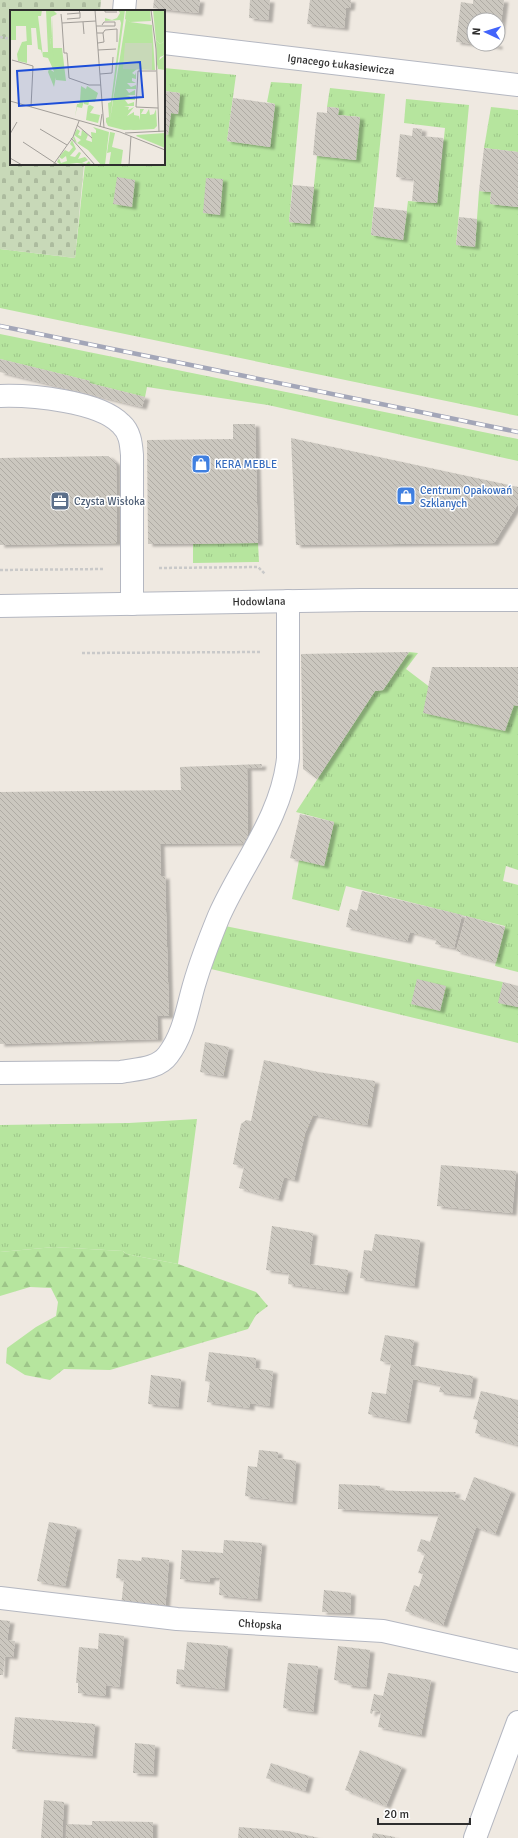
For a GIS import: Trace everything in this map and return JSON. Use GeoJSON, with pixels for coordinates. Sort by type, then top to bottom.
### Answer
{"type":"FeatureCollection","features":[{"type":"Feature","properties":{"kind":"street"},"geometry":{"type":"LineString","coordinates":[[124,10],[125,0]]}},
{"type":"Feature","properties":{"kind":"street","name":"Ignacego Łukasiewicza"},"geometry":{"type":"LineString","coordinates":[[165,43],[518,85]]}},
{"type":"Feature","properties":{"kind":"street"},"geometry":{"type":"LineString","coordinates":[[0,396],[48,398],[108,413],[122,424],[131,438],[132,604]]}},
{"type":"Feature","properties":{"kind":"street","name":"Hodowlana"},"geometry":{"type":"LineString","coordinates":[[0,606],[288,601],[518,600]]}},
{"type":"Feature","properties":{"kind":"street"},"geometry":{"type":"LineString","coordinates":[[0,1073],[121,1072],[139,1069],[156,1065],[167,1057],[179,1039],[204,956],[220,915],[266,828],[286,778],[288,750],[288,601]]}},
{"type":"Feature","properties":{"kind":"street","name":"Chłopska"},"geometry":{"type":"LineString","coordinates":[[0,1598],[177,1619],[383,1631],[518,1661]]}},
{"type":"Feature","properties":{"kind":"street"},"geometry":{"type":"LineString","coordinates":[[475,1838],[518,1722]]}},
{"type":"Feature","properties":{"kind":"path"},"geometry":{"type":"LineString","coordinates":[[0,37],[10,39]]}},
{"type":"Feature","properties":{"kind":"green space"},"geometry":{"type":"Polygon","coordinates":[[[0,0],[101,0],[100,10],[10,10],[10,165],[84,165],[75,258],[0,249],[0,0]]]}},
{"type":"Feature","properties":{"kind":"green space"},"geometry":{"type":"Polygon","coordinates":[[[165,68],[236,75],[227,141],[270,147],[275,104],[267,102],[271,82],[302,84],[289,222],[310,224],[317,156],[355,160],[360,117],[338,115],[339,108],[327,107],[330,88],[385,94],[371,235],[403,240],[408,201],[437,203],[445,128],[404,123],[406,99],[469,105],[456,245],[475,246],[479,191],[491,192],[490,204],[518,207],[518,416],[0,308],[0,249],[75,258],[85,165],[165,165],[165,134],[168,134],[171,113],[178,114],[180,93],[165,91],[165,68]]]}},
{"type":"Feature","properties":{"kind":"green space"},"geometry":{"type":"Polygon","coordinates":[[[491,107],[518,110],[518,152],[484,148],[491,107]]]}},
{"type":"Feature","properties":{"kind":"green space"},"geometry":{"type":"Polygon","coordinates":[[[0,334],[518,439],[518,461],[268,405],[147,387],[145,397],[89,383],[90,381],[0,359],[0,334]]]}},
{"type":"Feature","properties":{"kind":"green space"},"geometry":{"type":"Polygon","coordinates":[[[258,543],[259,562],[193,563],[193,544],[258,543]]]}},
{"type":"Feature","properties":{"kind":"green space"},"geometry":{"type":"Polygon","coordinates":[[[409,652],[418,653],[406,669],[431,688],[518,706],[518,870],[506,866],[503,881],[518,885],[518,972],[495,966],[505,926],[346,886],[339,911],[292,899],[299,860],[324,865],[334,822],[296,812],[375,691],[383,690],[409,652]]]}},
{"type":"Feature","properties":{"kind":"green space"},"geometry":{"type":"Polygon","coordinates":[[[225,926],[503,982],[499,1002],[518,1007],[518,1043],[211,969],[225,926]]]}},
{"type":"Feature","properties":{"kind":"green space"},"geometry":{"type":"Polygon","coordinates":[[[197,1119],[178,1264],[126,1254],[123,1251],[54,1247],[0,1252],[0,1125],[129,1123],[197,1119]]]}},
{"type":"Feature","properties":{"kind":"green space"},"geometry":{"type":"Polygon","coordinates":[[[54,1247],[123,1251],[126,1254],[178,1264],[256,1292],[268,1306],[256,1315],[248,1329],[110,1370],[64,1369],[50,1380],[25,1375],[6,1363],[7,1348],[36,1327],[56,1316],[58,1302],[51,1288],[30,1287],[0,1296],[0,1252],[54,1247]]]}},
{"type":"Feature","properties":{"kind":"building"},"geometry":{"type":"Polygon","coordinates":[[[154,0],[200,0],[198,13],[153,8],[154,0]]]}},
{"type":"Feature","properties":{"kind":"building"},"geometry":{"type":"Polygon","coordinates":[[[250,0],[270,0],[268,20],[249,18],[250,0]]]}},
{"type":"Feature","properties":{"kind":"building"},"geometry":{"type":"Polygon","coordinates":[[[310,0],[351,0],[350,8],[346,8],[344,28],[307,24],[310,0]]]}},
{"type":"Feature","properties":{"kind":"building"},"geometry":{"type":"Polygon","coordinates":[[[473,0],[504,0],[502,12],[466,12],[466,43],[456,42],[461,2],[473,4],[473,0]]]}},
{"type":"Feature","properties":{"kind":"building"},"geometry":{"type":"Polygon","coordinates":[[[165,91],[180,93],[178,114],[171,113],[168,135],[165,134],[165,91]]]}},
{"type":"Feature","properties":{"kind":"building"},"geometry":{"type":"Polygon","coordinates":[[[233,98],[275,104],[270,147],[227,141],[233,98]]]}},
{"type":"Feature","properties":{"kind":"building"},"geometry":{"type":"Polygon","coordinates":[[[327,107],[339,108],[338,115],[360,117],[356,160],[313,155],[317,112],[327,113],[327,107]]]}},
{"type":"Feature","properties":{"kind":"building"},"geometry":{"type":"Polygon","coordinates":[[[413,128],[422,129],[421,136],[443,138],[437,203],[412,201],[414,179],[396,177],[400,134],[412,136],[413,128]]]}},
{"type":"Feature","properties":{"kind":"building"},"geometry":{"type":"Polygon","coordinates":[[[484,148],[518,152],[518,207],[490,204],[491,192],[479,191],[484,148]]]}},
{"type":"Feature","properties":{"kind":"building"},"geometry":{"type":"Polygon","coordinates":[[[117,177],[135,180],[132,207],[113,204],[117,177]]]}},
{"type":"Feature","properties":{"kind":"building"},"geometry":{"type":"Polygon","coordinates":[[[206,178],[223,179],[220,215],[203,213],[206,178]]]}},
{"type":"Feature","properties":{"kind":"building"},"geometry":{"type":"Polygon","coordinates":[[[293,185],[314,187],[310,224],[289,222],[293,185]]]}},
{"type":"Feature","properties":{"kind":"building"},"geometry":{"type":"Polygon","coordinates":[[[374,207],[407,211],[403,240],[371,235],[374,207]]]}},
{"type":"Feature","properties":{"kind":"building"},"geometry":{"type":"Polygon","coordinates":[[[459,217],[477,219],[475,247],[456,245],[459,217]]]}},
{"type":"Feature","properties":{"kind":"building"},"geometry":{"type":"Polygon","coordinates":[[[0,359],[90,381],[89,383],[145,397],[142,407],[0,372],[0,359]]]}},
{"type":"Feature","properties":{"kind":"building","name":"KERA MEBLE"},"geometry":{"type":"Polygon","coordinates":[[[233,424],[255,424],[258,543],[148,544],[147,440],[233,439],[233,424]]]}},
{"type":"Feature","properties":{"kind":"building","name":"Centrum Opakowań Szklanych"},"geometry":{"type":"Polygon","coordinates":[[[291,438],[518,487],[518,504],[494,543],[296,545],[291,438]]]}},
{"type":"Feature","properties":{"kind":"building","name":"Czysta Wisłoka"},"geometry":{"type":"Polygon","coordinates":[[[108,456],[116,463],[117,543],[0,545],[0,458],[108,456]]]}},
{"type":"Feature","properties":{"kind":"building"},"geometry":{"type":"Polygon","coordinates":[[[409,652],[383,690],[375,691],[317,779],[303,769],[301,654],[409,652]]]}},
{"type":"Feature","properties":{"kind":"building"},"geometry":{"type":"Polygon","coordinates":[[[432,667],[518,667],[518,706],[514,705],[505,731],[423,713],[432,667]]]}},
{"type":"Feature","properties":{"kind":"building"},"geometry":{"type":"Polygon","coordinates":[[[262,764],[261,768],[247,768],[248,843],[160,844],[161,877],[165,876],[169,1016],[157,1016],[158,1039],[0,1044],[0,792],[181,790],[180,767],[262,764]]]}},
{"type":"Feature","properties":{"kind":"building"},"geometry":{"type":"Polygon","coordinates":[[[300,814],[334,822],[324,866],[290,858],[300,814]]]}},
{"type":"Feature","properties":{"kind":"building"},"geometry":{"type":"Polygon","coordinates":[[[362,891],[462,915],[454,948],[435,944],[437,939],[410,932],[407,941],[346,927],[350,909],[357,911],[362,891]]]}},
{"type":"Feature","properties":{"kind":"building"},"geometry":{"type":"Polygon","coordinates":[[[466,916],[505,927],[496,962],[456,951],[466,916]]]}},
{"type":"Feature","properties":{"kind":"building"},"geometry":{"type":"Polygon","coordinates":[[[417,979],[446,986],[440,1011],[411,1004],[417,979]]]}},
{"type":"Feature","properties":{"kind":"building"},"geometry":{"type":"Polygon","coordinates":[[[503,982],[518,986],[518,1007],[498,1003],[503,982]]]}},
{"type":"Feature","properties":{"kind":"building"},"geometry":{"type":"Polygon","coordinates":[[[205,1042],[229,1047],[223,1076],[200,1072],[205,1042]]]}},
{"type":"Feature","properties":{"kind":"building"},"geometry":{"type":"Polygon","coordinates":[[[264,1060],[318,1072],[375,1081],[367,1125],[313,1115],[305,1133],[294,1180],[284,1177],[278,1199],[239,1188],[244,1167],[233,1164],[241,1124],[246,1120],[251,1121],[264,1060]]]}},
{"type":"Feature","properties":{"kind":"building"},"geometry":{"type":"Polygon","coordinates":[[[441,1165],[516,1171],[512,1213],[437,1206],[441,1165]]]}},
{"type":"Feature","properties":{"kind":"building"},"geometry":{"type":"Polygon","coordinates":[[[272,1226],[313,1233],[309,1264],[348,1270],[344,1292],[288,1284],[289,1273],[266,1270],[272,1226]]]}},
{"type":"Feature","properties":{"kind":"building"},"geometry":{"type":"Polygon","coordinates":[[[375,1234],[420,1240],[414,1286],[360,1278],[364,1250],[372,1251],[375,1234]]]}},
{"type":"Feature","properties":{"kind":"building"},"geometry":{"type":"Polygon","coordinates":[[[385,1335],[414,1340],[410,1365],[473,1376],[470,1396],[439,1392],[441,1385],[413,1379],[406,1421],[368,1414],[372,1392],[386,1394],[391,1363],[380,1361],[385,1335]]]}},
{"type":"Feature","properties":{"kind":"building"},"geometry":{"type":"Polygon","coordinates":[[[209,1352],[256,1358],[255,1368],[273,1371],[269,1406],[250,1403],[250,1408],[207,1402],[210,1382],[205,1381],[209,1352]]]}},
{"type":"Feature","properties":{"kind":"building"},"geometry":{"type":"Polygon","coordinates":[[[151,1375],[181,1379],[178,1407],[148,1404],[151,1375]]]}},
{"type":"Feature","properties":{"kind":"building"},"geometry":{"type":"Polygon","coordinates":[[[481,1391],[518,1400],[518,1445],[475,1433],[478,1420],[473,1419],[481,1391]]]}},
{"type":"Feature","properties":{"kind":"building"},"geometry":{"type":"Polygon","coordinates":[[[259,1450],[278,1452],[278,1458],[296,1461],[292,1502],[245,1496],[248,1466],[257,1467],[259,1450]]]}},
{"type":"Feature","properties":{"kind":"building"},"geometry":{"type":"Polygon","coordinates":[[[474,1477],[511,1491],[495,1534],[476,1527],[443,1625],[405,1611],[414,1585],[419,1587],[423,1574],[418,1573],[425,1554],[417,1551],[421,1539],[430,1542],[439,1514],[338,1509],[339,1484],[380,1486],[380,1490],[456,1492],[454,1497],[465,1501],[474,1477]]]}},
{"type":"Feature","properties":{"kind":"building"},"geometry":{"type":"Polygon","coordinates":[[[49,1522],[77,1527],[65,1586],[37,1581],[49,1522]]]}},
{"type":"Feature","properties":{"kind":"building"},"geometry":{"type":"Polygon","coordinates":[[[224,1540],[262,1543],[257,1599],[219,1595],[220,1578],[210,1578],[210,1582],[180,1579],[182,1550],[223,1553],[224,1540]]]}},
{"type":"Feature","properties":{"kind":"building"},"geometry":{"type":"Polygon","coordinates":[[[142,1557],[169,1560],[165,1610],[121,1606],[124,1579],[116,1578],[118,1559],[141,1561],[142,1557]]]}},
{"type":"Feature","properties":{"kind":"building"},"geometry":{"type":"Polygon","coordinates":[[[324,1590],[351,1593],[350,1613],[322,1612],[324,1590]]]}},
{"type":"Feature","properties":{"kind":"building"},"geometry":{"type":"Polygon","coordinates":[[[0,1620],[10,1621],[7,1640],[15,1641],[13,1657],[5,1656],[3,1675],[0,1675],[0,1620]]]}},
{"type":"Feature","properties":{"kind":"building"},"geometry":{"type":"Polygon","coordinates":[[[99,1633],[124,1636],[119,1687],[106,1685],[106,1696],[78,1693],[78,1683],[76,1683],[79,1647],[98,1649],[99,1633]]]}},
{"type":"Feature","properties":{"kind":"building"},"geometry":{"type":"Polygon","coordinates":[[[187,1642],[228,1646],[224,1689],[176,1684],[177,1669],[184,1670],[187,1642]]]}},
{"type":"Feature","properties":{"kind":"building"},"geometry":{"type":"Polygon","coordinates":[[[338,1646],[370,1650],[366,1687],[347,1685],[347,1682],[334,1680],[338,1646]]]}},
{"type":"Feature","properties":{"kind":"building"},"geometry":{"type":"Polygon","coordinates":[[[288,1663],[318,1666],[313,1712],[283,1708],[288,1663]]]}},
{"type":"Feature","properties":{"kind":"building"},"geometry":{"type":"Polygon","coordinates":[[[388,1673],[431,1680],[421,1735],[378,1727],[381,1712],[373,1711],[372,1714],[370,1713],[374,1694],[383,1696],[388,1673]]]}},
{"type":"Feature","properties":{"kind":"building"},"geometry":{"type":"Polygon","coordinates":[[[15,1717],[95,1724],[92,1756],[12,1749],[15,1717]]]}},
{"type":"Feature","properties":{"kind":"building"},"geometry":{"type":"Polygon","coordinates":[[[135,1743],[155,1745],[153,1774],[133,1773],[135,1743]]]}},
{"type":"Feature","properties":{"kind":"building"},"geometry":{"type":"Polygon","coordinates":[[[360,1750],[402,1767],[386,1806],[345,1790],[360,1750]]]}},
{"type":"Feature","properties":{"kind":"building"},"geometry":{"type":"Polygon","coordinates":[[[271,1763],[309,1776],[305,1791],[266,1778],[271,1763]]]}},
{"type":"Feature","properties":{"kind":"building"},"geometry":{"type":"Polygon","coordinates":[[[44,1800],[64,1802],[62,1838],[41,1838],[44,1800]]]}},
{"type":"Feature","properties":{"kind":"building"},"geometry":{"type":"Polygon","coordinates":[[[92,1821],[153,1822],[153,1838],[66,1838],[66,1824],[92,1825],[92,1821]]]}},
{"type":"Feature","properties":{"kind":"building"},"geometry":{"type":"Polygon","coordinates":[[[239,1827],[288,1831],[319,1838],[238,1838],[239,1827]]]}},
{"type":"Feature","properties":{"kind":"building"},"geometry":{"type":"Polygon","coordinates":[[[373,1833],[395,1837],[395,1838],[372,1838],[373,1833]]]}},
{"type":"Feature","properties":{"kind":"railway"},"geometry":{"type":"LineString","coordinates":[[0,326],[518,432]]}},
{"type":"Feature","properties":{"kind":"place","name":"KERA MEBLE"},"geometry":{"type":"Point","coordinates":[201,464]}},
{"type":"Feature","properties":{"kind":"place","name":"Centrum Opakowań Szklanych"},"geometry":{"type":"Point","coordinates":[406,496]}},
{"type":"Feature","properties":{"kind":"place","name":"Czysta Wisłoka"},"geometry":{"type":"Point","coordinates":[60,501]}}]}
